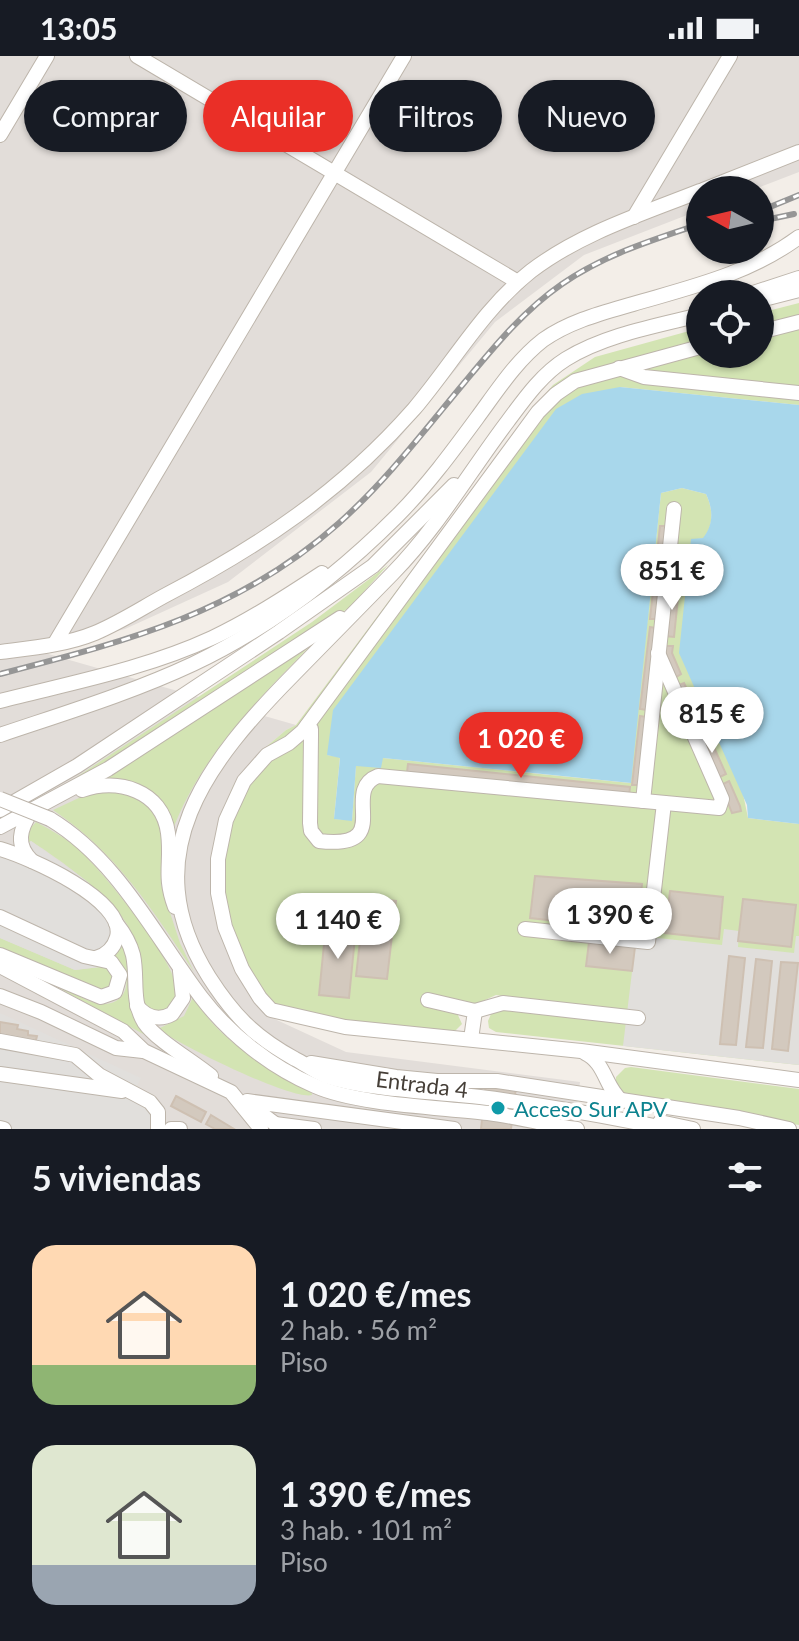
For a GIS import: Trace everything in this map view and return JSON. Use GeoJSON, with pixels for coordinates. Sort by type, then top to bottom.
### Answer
{"type":"FeatureCollection","features":[{"type":"Feature","properties":{"kind":"street"},"geometry":{"type":"LineString","coordinates":[[0,135],[47,56]]}},
{"type":"Feature","properties":{"kind":"street"},"geometry":{"type":"LineString","coordinates":[[137,56],[518,282]]}},
{"type":"Feature","properties":{"kind":"street"},"geometry":{"type":"LineString","coordinates":[[55,643],[404,56]]}},
{"type":"Feature","properties":{"kind":"street"},"geometry":{"type":"LineString","coordinates":[[634,217],[730,56]]}},
{"type":"Feature","properties":{"kind":"street"},"geometry":{"type":"LineString","coordinates":[[739,176],[799,152]]}},
{"type":"Feature","properties":{"kind":"street"},"geometry":{"type":"LineString","coordinates":[[0,652],[95,633],[222,567],[292,521],[330,492],[388,437],[481,322],[518,282],[577,241],[686,197]]}},
{"type":"Feature","properties":{"kind":"street"},"geometry":{"type":"LineString","coordinates":[[0,735],[145,684],[227,647],[306,597],[397,516],[426,485],[510,374],[544,340],[586,318],[736,273],[775,254],[799,237]]}},
{"type":"Feature","properties":{"kind":"street"},"geometry":{"type":"LineString","coordinates":[[774,286],[799,278]]}},
{"type":"Feature","properties":{"kind":"street"},"geometry":{"type":"LineString","coordinates":[[774,296],[799,290]]}},
{"type":"Feature","properties":{"kind":"street"},"geometry":{"type":"LineString","coordinates":[[193,948],[181,909],[178,868],[182,836],[200,788],[246,725],[424,537],[537,383],[562,361],[610,339],[686,318]]}},
{"type":"Feature","properties":{"kind":"street"},"geometry":{"type":"LineString","coordinates":[[774,328],[799,322]]}},
{"type":"Feature","properties":{"kind":"street"},"geometry":{"type":"LineString","coordinates":[[686,351],[575,381],[538,412],[307,726],[297,738],[258,763],[233,801],[221,839],[218,893],[233,949],[264,1004],[280,1014],[345,1027],[581,1051],[799,1080]]}},
{"type":"Feature","properties":{"kind":"street"},"geometry":{"type":"LineString","coordinates":[[618,368],[644,377],[799,393]]}},
{"type":"Feature","properties":{"kind":"street"},"geometry":{"type":"LineString","coordinates":[[0,810],[77,766],[373,566],[477,463]]}},
{"type":"Feature","properties":{"kind":"street"},"geometry":{"type":"LineString","coordinates":[[643,801],[674,509]]}},
{"type":"Feature","properties":{"kind":"street"},"geometry":{"type":"LineString","coordinates":[[0,701],[166,657],[213,638],[263,611],[363,546]]}},
{"type":"Feature","properties":{"kind":"street"},"geometry":{"type":"LineString","coordinates":[[0,827],[108,769],[364,603]]}},
{"type":"Feature","properties":{"kind":"street"},"geometry":{"type":"LineString","coordinates":[[307,726],[311,729],[310,823],[319,841],[348,842],[359,834],[363,827],[364,792],[367,784],[378,776],[714,809],[722,805],[722,799],[658,653]]}},
{"type":"Feature","properties":{"kind":"street"},"geometry":{"type":"LineString","coordinates":[[653,698],[662,691],[672,692],[677,697]]}},
{"type":"Feature","properties":{"kind":"street"},"geometry":{"type":"LineString","coordinates":[[55,799],[96,785],[113,784],[138,790],[152,801],[162,815],[168,832],[168,890],[193,948],[222,997],[246,1026],[312,1080],[632,1129]]}},
{"type":"Feature","properties":{"kind":"street"},"geometry":{"type":"LineString","coordinates":[[0,799],[50,819],[77,837],[104,862],[221,1021],[266,1058],[347,1080],[553,1108],[669,1129]]}},
{"type":"Feature","properties":{"kind":"street"},"geometry":{"type":"LineString","coordinates":[[525,929],[648,942],[664,803]]}},
{"type":"Feature","properties":{"kind":"street"},"geometry":{"type":"LineString","coordinates":[[31,812],[20,836],[22,849],[32,861]]}},
{"type":"Feature","properties":{"kind":"street"},"geometry":{"type":"LineString","coordinates":[[0,849],[59,873],[92,896],[126,936],[133,955],[137,1006],[145,1023],[155,1035],[256,1110],[273,1127]]}},
{"type":"Feature","properties":{"kind":"street"},"geometry":{"type":"LineString","coordinates":[[0,917],[84,956],[111,962],[120,975],[118,987],[106,997],[95,996],[0,955]]}},
{"type":"Feature","properties":{"kind":"street"},"geometry":{"type":"LineString","coordinates":[[96,958],[105,955],[115,941],[116,923]]}},
{"type":"Feature","properties":{"kind":"street"},"geometry":{"type":"LineString","coordinates":[[137,1006],[154,1017],[167,1017],[177,1010],[183,992],[177,963]]}},
{"type":"Feature","properties":{"kind":"street"},"geometry":{"type":"LineString","coordinates":[[0,966],[123,1031],[144,1051],[237,1096],[273,1127],[314,1129]]}},
{"type":"Feature","properties":{"kind":"street"},"geometry":{"type":"LineString","coordinates":[[0,989],[116,1048],[144,1051]]}},
{"type":"Feature","properties":{"kind":"street"},"geometry":{"type":"LineString","coordinates":[[0,996],[41,1012]]}},
{"type":"Feature","properties":{"kind":"street"},"geometry":{"type":"LineString","coordinates":[[428,1000],[475,1011],[503,1003],[638,1018]]}},
{"type":"Feature","properties":{"kind":"street"},"geometry":{"type":"LineString","coordinates":[[471,1039],[475,1011]]}},
{"type":"Feature","properties":{"kind":"street"},"geometry":{"type":"LineString","coordinates":[[0,1041],[70,1053],[103,1077],[154,1105],[158,1112],[158,1129]]}},
{"type":"Feature","properties":{"kind":"street"},"geometry":{"type":"LineString","coordinates":[[581,1051],[596,1060],[615,1095],[623,1101]]}},
{"type":"Feature","properties":{"kind":"street"},"geometry":{"type":"LineString","coordinates":[[609,1084],[616,1065],[633,1058]]}},
{"type":"Feature","properties":{"kind":"street"},"geometry":{"type":"LineString","coordinates":[[292,1065],[437,1081],[497,1081],[623,1101],[707,1129]]}},
{"type":"Feature","properties":{"kind":"street"},"geometry":{"type":"LineString","coordinates":[[292,1065],[314,1085],[331,1091],[492,1113],[577,1129]]}},
{"type":"Feature","properties":{"kind":"street","name":"Entrada 4"},"geometry":{"type":"LineString","coordinates":[[292,1065],[594,1105],[693,1129]]}},
{"type":"Feature","properties":{"kind":"street"},"geometry":{"type":"LineString","coordinates":[[0,1074],[142,1096]]}},
{"type":"Feature","properties":{"kind":"street"},"geometry":{"type":"LineString","coordinates":[[237,1096],[454,1129]]}},
{"type":"Feature","properties":{"kind":"street"},"geometry":{"type":"LineString","coordinates":[[586,1096],[707,1129]]}},
{"type":"Feature","properties":{"kind":"street"},"geometry":{"type":"LineString","coordinates":[[638,1105],[739,1118],[789,1129]]}},
{"type":"Feature","properties":{"kind":"street"},"geometry":{"type":"LineString","coordinates":[[438,1127],[431,1123],[430,1113],[442,1108]]}},
{"type":"Feature","properties":{"kind":"street"},"geometry":{"type":"LineString","coordinates":[[256,1110],[402,1129]]}},
{"type":"Feature","properties":{"kind":"street"},"geometry":{"type":"LineString","coordinates":[[171,1129],[180,1129]]}},
{"type":"Feature","properties":{"kind":"shaded area"},"geometry":{"type":"Polygon","coordinates":[[[0,56],[799,56],[799,172],[774,182],[774,176],[686,176],[686,215],[584,255],[495,322],[371,472],[228,582],[125,629],[38,651],[296,725],[260,752],[233,786],[217,826],[212,859],[266,1015],[346,1052],[580,1082],[574,1129],[0,1129],[0,56]]]}},
{"type":"Feature","properties":{"kind":"shaded area"},"geometry":{"type":"Polygon","coordinates":[[[31,841],[88,882],[131,932],[108,966],[75,970],[0,938],[0,844],[16,849],[31,841]]]}},
{"type":"Feature","properties":{"kind":"shaded area"},"geometry":{"type":"Polygon","coordinates":[[[724,929],[739,931],[738,947],[794,953],[796,936],[799,936],[799,1065],[623,1046],[635,947],[658,938],[722,945],[724,929]]]}},
{"type":"Feature","properties":{"kind":"shaded area"},"geometry":{"type":"Polygon","coordinates":[[[0,1013],[141,1078],[137,1086],[157,1101],[164,1113],[166,1129],[0,1129],[0,1013]]]}},
{"type":"Feature","properties":{"kind":"green space"},"geometry":{"type":"Polygon","coordinates":[[[799,303],[799,405],[620,387],[327,755],[340,757],[334,819],[352,820],[356,765],[383,758],[630,783],[661,493],[682,488],[706,494],[711,511],[710,527],[704,538],[691,540],[748,818],[799,824],[799,1065],[496,1032],[489,1028],[488,1021],[491,1014],[502,1010],[503,996],[496,995],[457,1013],[462,1024],[454,1032],[346,1022],[344,1034],[266,1015],[251,995],[212,859],[217,826],[233,786],[260,752],[296,725],[553,385],[595,357],[686,332],[686,368],[774,368],[774,309],[799,303]]]}},
{"type":"Feature","properties":{"kind":"green space"},"geometry":{"type":"Polygon","coordinates":[[[388,565],[350,607],[113,762],[66,784],[312,622],[388,565]]]}},
{"type":"Feature","properties":{"kind":"green space"},"geometry":{"type":"Polygon","coordinates":[[[309,647],[230,733],[197,780],[172,832],[156,800],[98,781],[309,647]]]}},
{"type":"Feature","properties":{"kind":"green space"},"geometry":{"type":"Polygon","coordinates":[[[96,790],[133,793],[154,811],[161,824],[161,885],[180,943],[194,972],[148,904],[115,864],[53,810],[96,790]]]}},
{"type":"Feature","properties":{"kind":"green space"},"geometry":{"type":"Polygon","coordinates":[[[36,822],[68,841],[89,859],[146,930],[174,979],[175,994],[169,1008],[154,1010],[141,999],[131,932],[114,907],[72,870],[31,841],[28,843],[27,832],[36,822]]]}},
{"type":"Feature","properties":{"kind":"green space"},"geometry":{"type":"Polygon","coordinates":[[[0,938],[75,970],[108,966],[113,980],[111,987],[105,991],[0,951],[0,938]]]}},
{"type":"Feature","properties":{"kind":"green space"},"geometry":{"type":"Polygon","coordinates":[[[122,945],[134,1012],[147,1036],[57,987],[103,1004],[119,999],[124,993],[126,978],[114,958],[122,945]]]}},
{"type":"Feature","properties":{"kind":"green space"},"geometry":{"type":"Polygon","coordinates":[[[193,997],[230,1040],[260,1062],[311,1089],[312,1095],[300,1095],[260,1081],[158,1029],[184,1016],[193,997]]]}},
{"type":"Feature","properties":{"kind":"green space"},"geometry":{"type":"Polygon","coordinates":[[[625,1068],[799,1089],[799,1125],[623,1096],[616,1086],[616,1077],[625,1068]]]}},
{"type":"Feature","properties":{"kind":"water"},"geometry":{"type":"Polygon","coordinates":[[[620,387],[799,405],[799,824],[748,818],[747,805],[679,653],[691,539],[703,538],[711,516],[706,494],[682,488],[661,493],[631,783],[383,758],[381,768],[356,766],[352,821],[334,819],[340,758],[327,755],[333,710],[556,409],[582,394],[620,387]]]}},
{"type":"Feature","properties":{"kind":"building"},"geometry":{"type":"Polygon","coordinates":[[[660,526],[666,526],[657,619],[650,619],[660,526]]]}},
{"type":"Feature","properties":{"kind":"building"},"geometry":{"type":"Polygon","coordinates":[[[670,587],[679,588],[674,637],[665,636],[670,587]]]}},
{"type":"Feature","properties":{"kind":"building"},"geometry":{"type":"Polygon","coordinates":[[[650,627],[656,628],[647,710],[640,709],[650,627]]]}},
{"type":"Feature","properties":{"kind":"building"},"geometry":{"type":"Polygon","coordinates":[[[664,646],[673,646],[672,653],[681,674],[673,679],[664,646]]]}},
{"type":"Feature","properties":{"kind":"building"},"geometry":{"type":"Polygon","coordinates":[[[684,683],[703,725],[695,729],[676,686],[684,683]]]}},
{"type":"Feature","properties":{"kind":"building"},"geometry":{"type":"Polygon","coordinates":[[[640,716],[647,717],[639,785],[632,785],[640,716]]]}},
{"type":"Feature","properties":{"kind":"building"},"geometry":{"type":"Polygon","coordinates":[[[707,732],[726,774],[718,778],[699,736],[707,732]]]}},
{"type":"Feature","properties":{"kind":"building"},"geometry":{"type":"Polygon","coordinates":[[[408,764],[630,787],[629,796],[407,772],[408,764]]]}},
{"type":"Feature","properties":{"kind":"building"},"geometry":{"type":"Polygon","coordinates":[[[729,781],[741,811],[732,813],[721,785],[729,781]]]}},
{"type":"Feature","properties":{"kind":"building"},"geometry":{"type":"Polygon","coordinates":[[[535,876],[642,884],[637,930],[530,918],[535,876]]]}},
{"type":"Feature","properties":{"kind":"building"},"geometry":{"type":"Polygon","coordinates":[[[670,891],[723,897],[719,939],[665,933],[670,891]]]}},
{"type":"Feature","properties":{"kind":"building"},"geometry":{"type":"Polygon","coordinates":[[[365,898],[396,901],[387,979],[356,976],[365,898]]]}},
{"type":"Feature","properties":{"kind":"building"},"geometry":{"type":"Polygon","coordinates":[[[743,899],[796,905],[791,947],[738,941],[743,899]]]}},
{"type":"Feature","properties":{"kind":"building"},"geometry":{"type":"Polygon","coordinates":[[[326,924],[356,927],[349,998],[319,995],[326,924]]]}},
{"type":"Feature","properties":{"kind":"building"},"geometry":{"type":"Polygon","coordinates":[[[589,942],[635,947],[632,971],[586,966],[589,942]]]}},
{"type":"Feature","properties":{"kind":"building"},"geometry":{"type":"Polygon","coordinates":[[[729,956],[745,958],[736,1045],[720,1044],[729,956]]]}},
{"type":"Feature","properties":{"kind":"building"},"geometry":{"type":"Polygon","coordinates":[[[756,959],[772,961],[763,1048],[746,1047],[756,959]]]}},
{"type":"Feature","properties":{"kind":"building"},"geometry":{"type":"Polygon","coordinates":[[[781,962],[798,963],[788,1051],[772,1049],[781,962]]]}},
{"type":"Feature","properties":{"kind":"building"},"geometry":{"type":"Polygon","coordinates":[[[0,1022],[18,1025],[17,1029],[37,1036],[35,1044],[0,1038],[0,1022]]]}},
{"type":"Feature","properties":{"kind":"building","name":"Acceso Sur APV"},"geometry":{"type":"Polygon","coordinates":[[[486,1083],[516,1087],[511,1129],[481,1129],[486,1083]]]}},
{"type":"Feature","properties":{"kind":"building"},"geometry":{"type":"Polygon","coordinates":[[[176,1096],[206,1112],[201,1122],[171,1106],[176,1096]]]}},
{"type":"Feature","properties":{"kind":"building"},"geometry":{"type":"Polygon","coordinates":[[[211,1115],[234,1129],[215,1129],[206,1124],[211,1115]]]}},
{"type":"Feature","properties":{"kind":"railway"},"geometry":{"type":"LineString","coordinates":[[774,205],[799,195]]}},
{"type":"Feature","properties":{"kind":"railway"},"geometry":{"type":"LineString","coordinates":[[774,218],[794,214]]}},
{"type":"Feature","properties":{"kind":"railway"},"geometry":{"type":"LineString","coordinates":[[0,674],[92,649],[179,620],[261,580],[301,554],[356,507],[498,343],[548,295],[611,256],[686,229]]}},
{"type":"Feature","properties":{"kind":"place","name":"Acceso Sur APV"},"geometry":{"type":"Point","coordinates":[498,1108]}}]}
